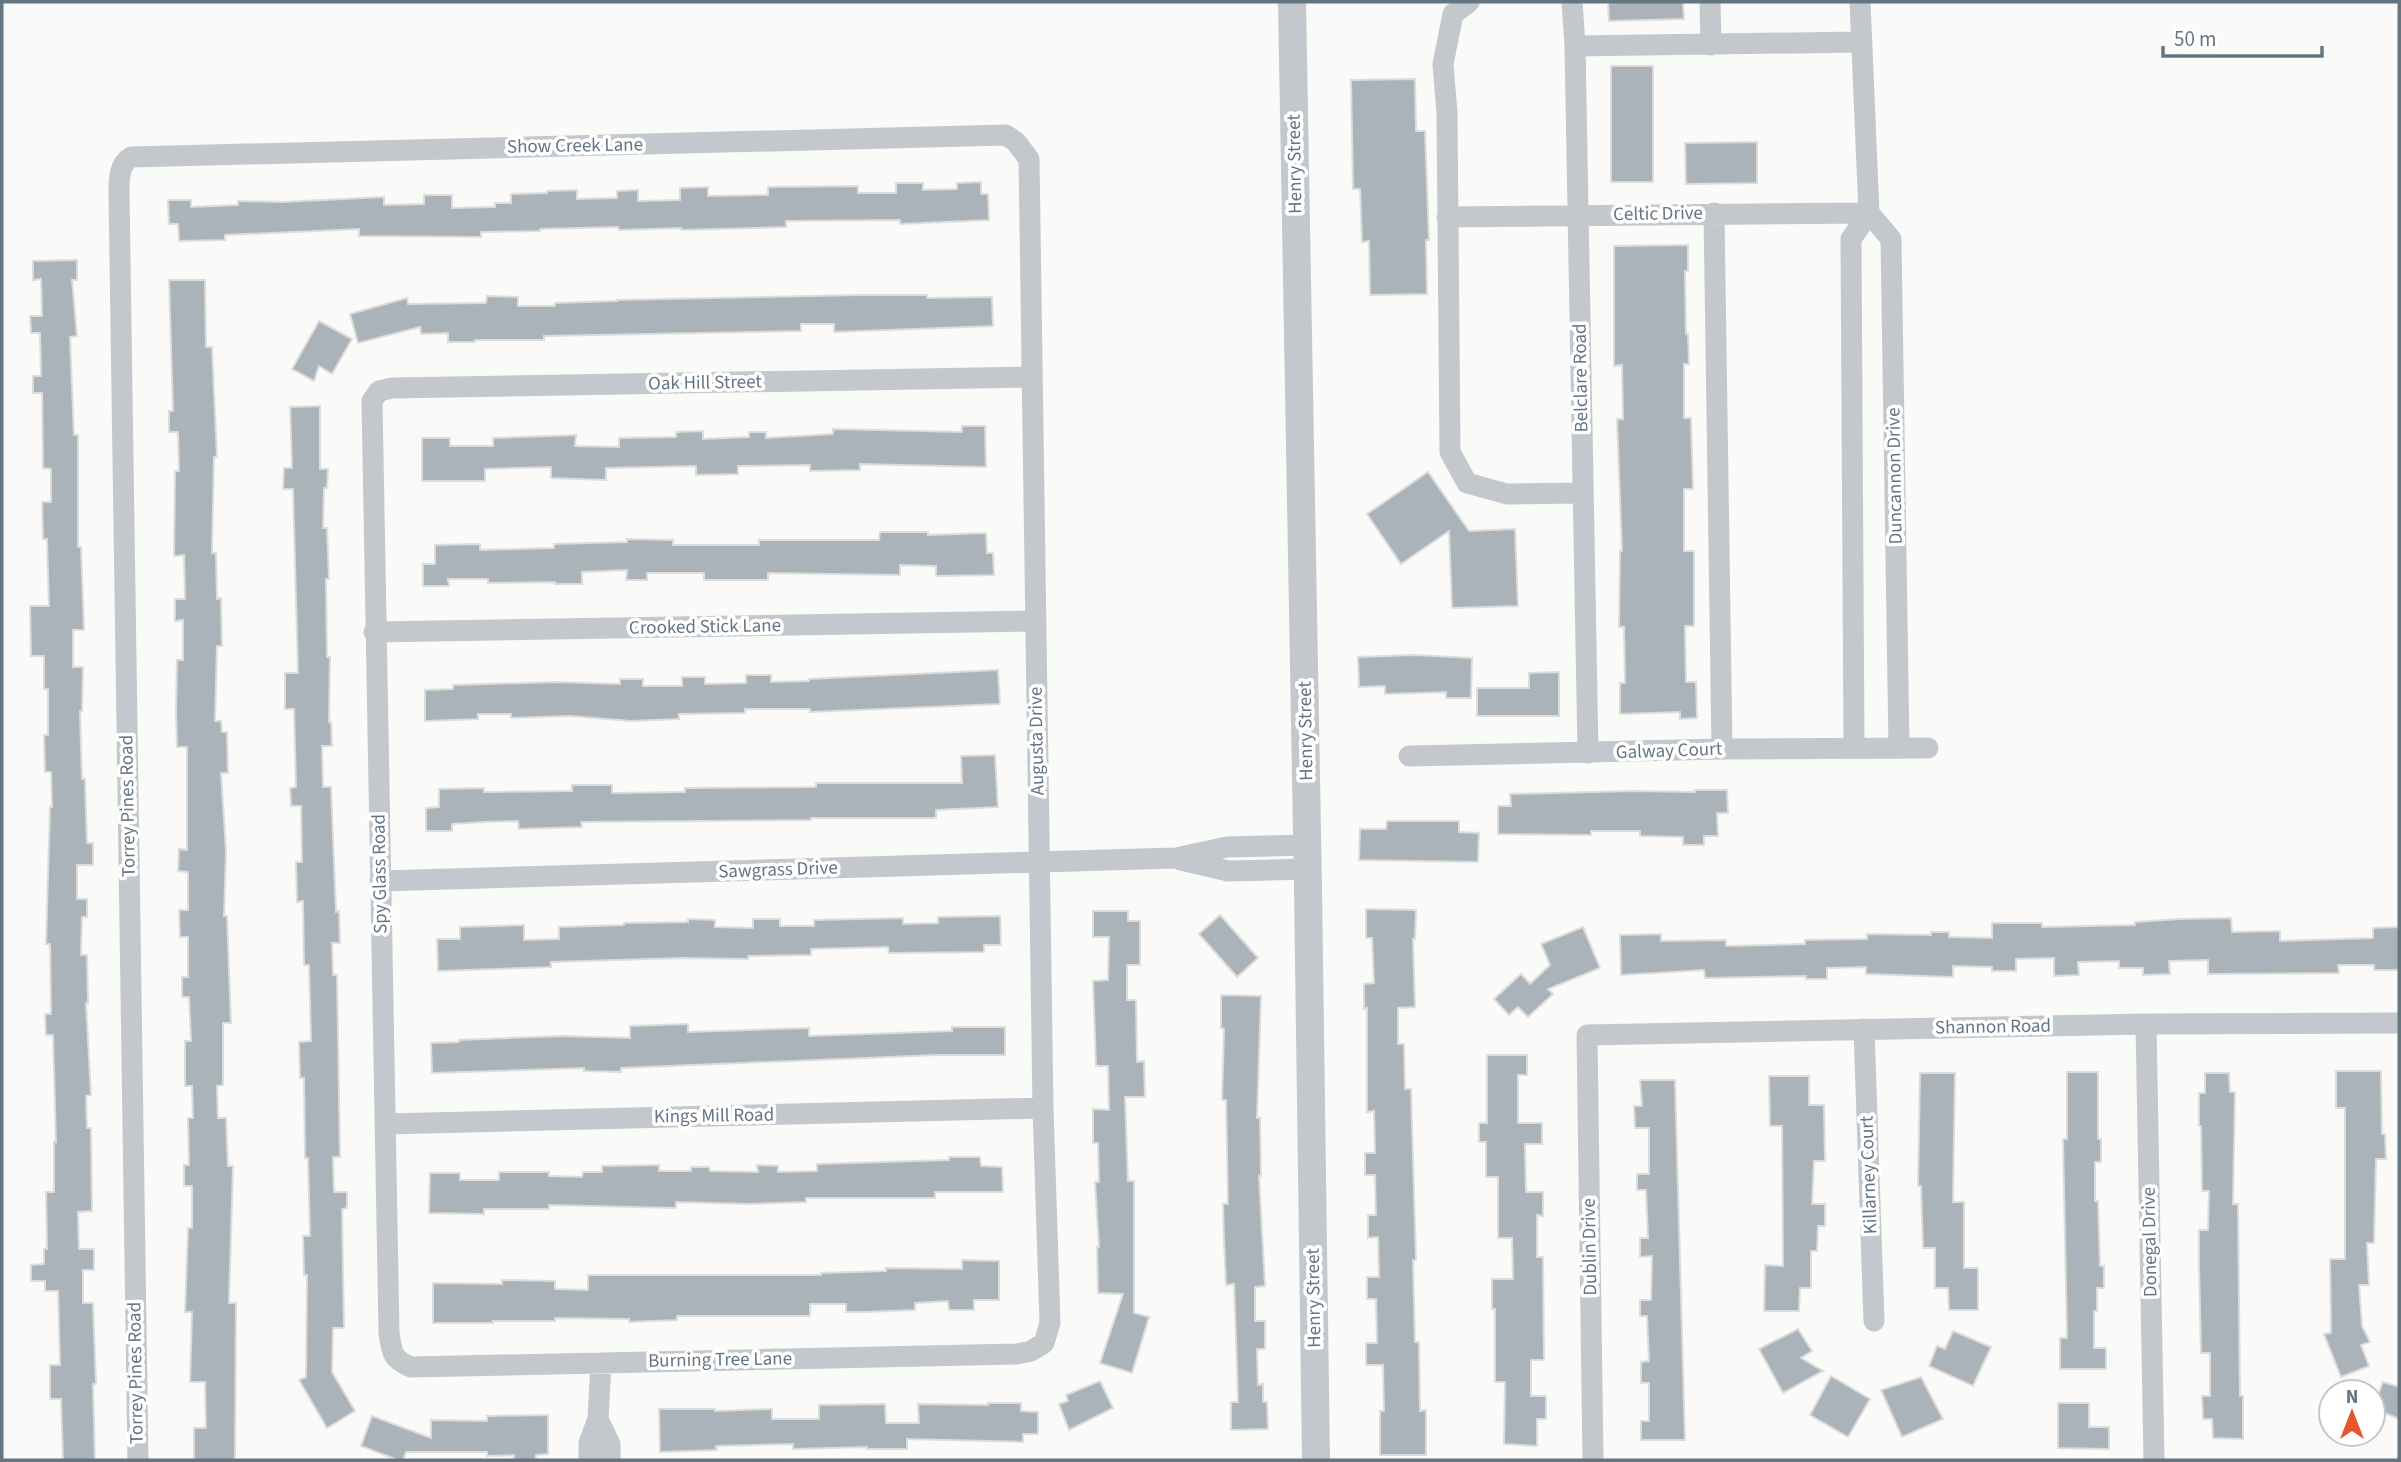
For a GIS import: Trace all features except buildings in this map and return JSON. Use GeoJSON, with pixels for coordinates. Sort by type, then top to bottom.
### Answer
{"type":"FeatureCollection","features":[{"type":"Feature","properties":{"kind":"street","name":"Henry Street"},"geometry":{"type":"LineString","coordinates":[[1292,2],[1316,1460]]}},
{"type":"Feature","properties":{"kind":"street"},"geometry":{"type":"LineString","coordinates":[[1469,2],[1452,14],[1443,64],[1447,113],[1450,452],[1467,483],[1507,494],[1583,493]]}},
{"type":"Feature","properties":{"kind":"street","name":"Belclare Road"},"geometry":{"type":"LineString","coordinates":[[1572,2],[1588,753]]}},
{"type":"Feature","properties":{"kind":"street"},"geometry":{"type":"LineString","coordinates":[[1710,2],[1711,45]]}},
{"type":"Feature","properties":{"kind":"street"},"geometry":{"type":"LineString","coordinates":[[1854,748],[1851,239],[1869,213],[1860,2]]}},
{"type":"Feature","properties":{"kind":"street"},"geometry":{"type":"LineString","coordinates":[[1575,46],[1860,41]]}},
{"type":"Feature","properties":{"kind":"street","name":"Show Creek Lane"},"geometry":{"type":"LineString","coordinates":[[131,157],[1006,135],[1016,142]]}},
{"type":"Feature","properties":{"kind":"street","name":"Augusta Drive"},"geometry":{"type":"LineString","coordinates":[[1016,142],[1029,159],[1043,1108],[1050,1323],[1044,1343]]}},
{"type":"Feature","properties":{"kind":"street","name":"Torrey Pines Road"},"geometry":{"type":"LineString","coordinates":[[131,157],[125,160],[119,176],[119,191],[138,1460]]}},
{"type":"Feature","properties":{"kind":"street"},"geometry":{"type":"LineString","coordinates":[[1714,213],[1721,750]]}},
{"type":"Feature","properties":{"kind":"street","name":"Celtic Drive"},"geometry":{"type":"LineString","coordinates":[[1447,217],[1869,213]]}},
{"type":"Feature","properties":{"kind":"street","name":"Duncannon Drive"},"geometry":{"type":"LineString","coordinates":[[1869,213],[1891,239],[1899,748]]}},
{"type":"Feature","properties":{"kind":"street","name":"Oak Hill Street"},"geometry":{"type":"LineString","coordinates":[[379,391],[406,388],[1032,377]]}},
{"type":"Feature","properties":{"kind":"street","name":"Spy Glass Road"},"geometry":{"type":"LineString","coordinates":[[379,391],[372,401],[374,632],[389,1333],[391,1350],[396,1359]]}},
{"type":"Feature","properties":{"kind":"street","name":"Crooked Stick Lane"},"geometry":{"type":"LineString","coordinates":[[374,632],[1035,621]]}},
{"type":"Feature","properties":{"kind":"street","name":"Galway Court"},"geometry":{"type":"LineString","coordinates":[[1409,756],[1928,748]]}},
{"type":"Feature","properties":{"kind":"street","name":"Sawgrass Drive"},"geometry":{"type":"LineString","coordinates":[[380,881],[1176,858],[1228,871],[1308,857]]}},
{"type":"Feature","properties":{"kind":"street","name":"Shannon Road"},"geometry":{"type":"LineString","coordinates":[[1587,1035],[2146,1024],[2399,1023]]}},
{"type":"Feature","properties":{"kind":"street","name":"Donegal Drive"},"geometry":{"type":"LineString","coordinates":[[2146,1024],[2154,1460]]}},
{"type":"Feature","properties":{"kind":"street","name":"Killarney Court"},"geometry":{"type":"LineString","coordinates":[[1864,1029],[1874,1321]]}},
{"type":"Feature","properties":{"kind":"street","name":"Dublin Drive"},"geometry":{"type":"LineString","coordinates":[[1587,1035],[1593,1460]]}},
{"type":"Feature","properties":{"kind":"street","name":"Kings Mill Road"},"geometry":{"type":"LineString","coordinates":[[386,1124],[1043,1108]]}},
{"type":"Feature","properties":{"kind":"street","name":"Burning Tree Lane"},"geometry":{"type":"LineString","coordinates":[[396,1359],[411,1367],[435,1368],[1017,1354],[1031,1351],[1044,1343]]}},
{"type":"Feature","properties":{"kind":"street"},"geometry":{"type":"LineString","coordinates":[[589,1460],[589,1443],[598,1419],[601,1363]]}},
{"type":"Feature","properties":{"kind":"street"},"geometry":{"type":"LineString","coordinates":[[598,1419],[610,1444],[610,1460]]}}]}
